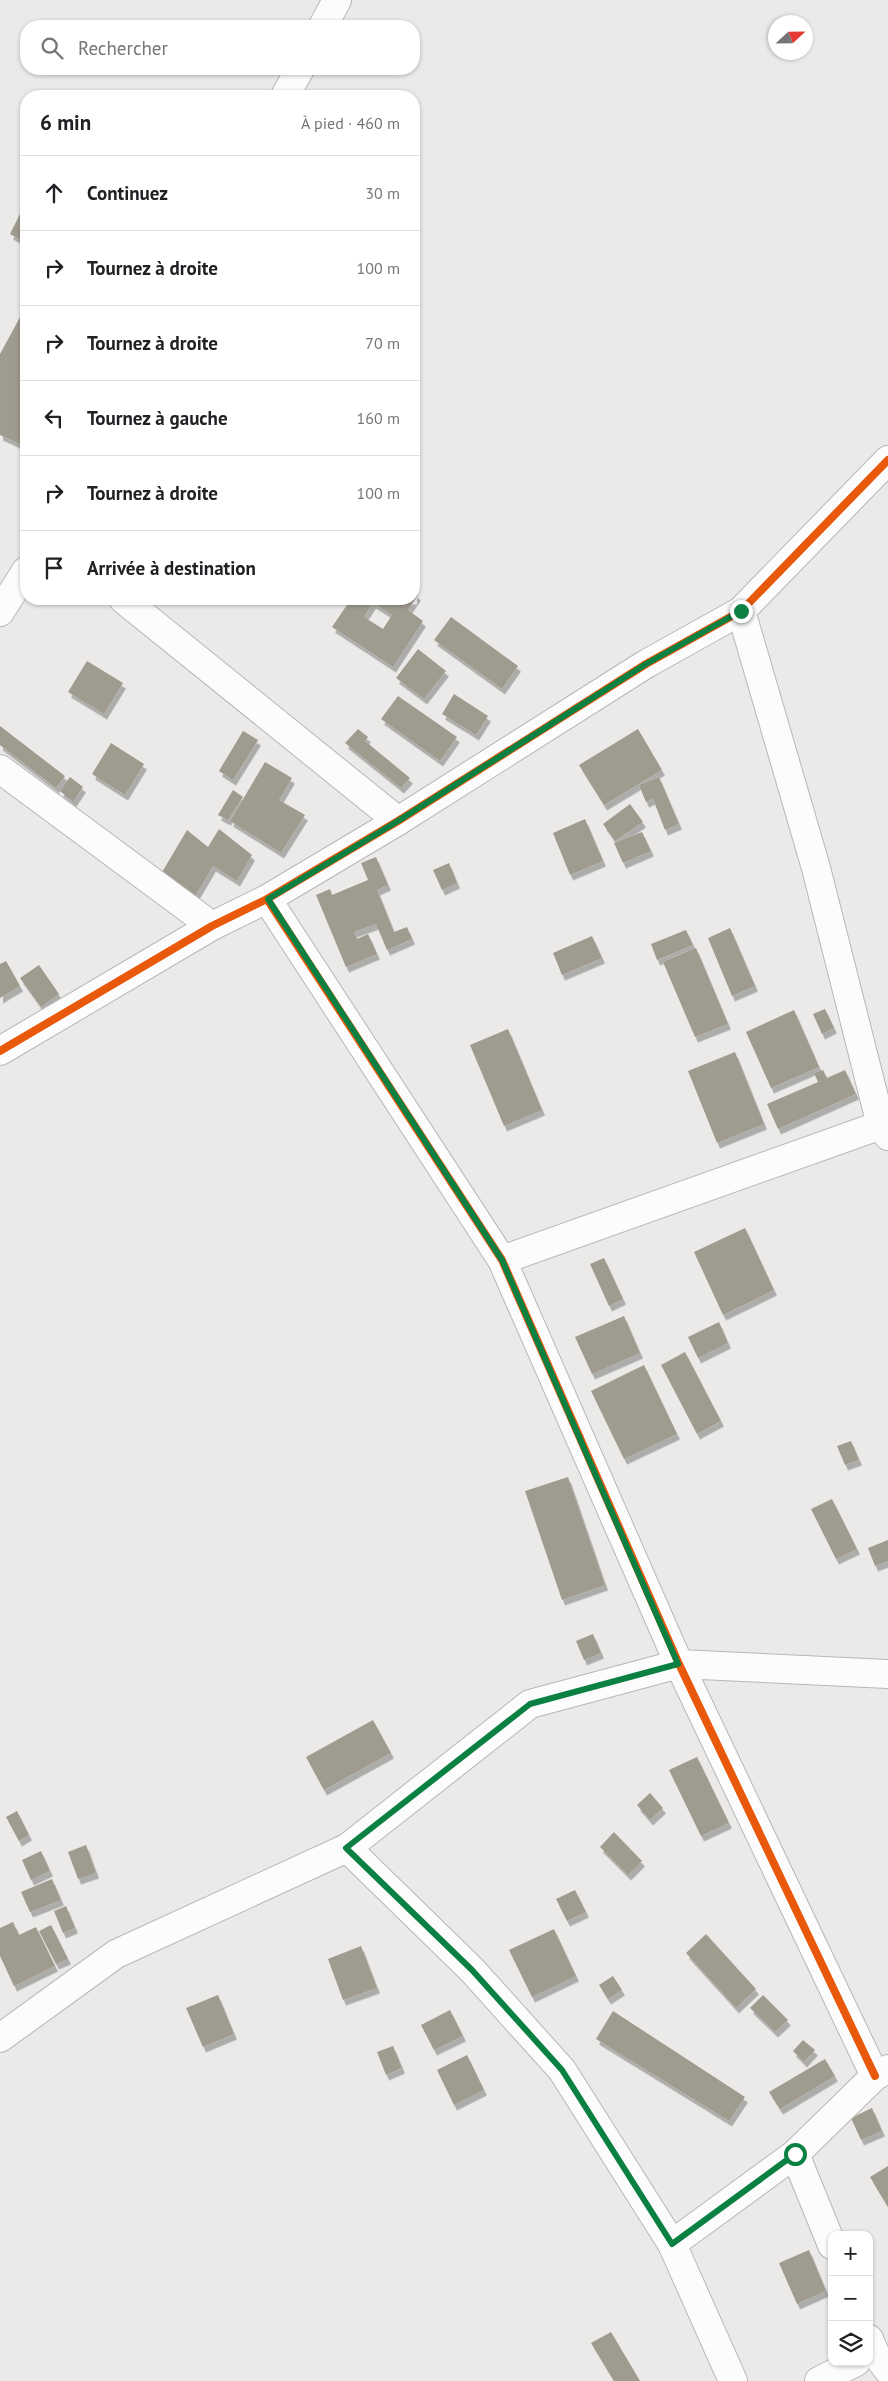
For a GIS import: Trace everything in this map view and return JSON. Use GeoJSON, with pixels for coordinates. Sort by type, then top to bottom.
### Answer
{"type":"FeatureCollection","features":[{"type":"Feature","properties":{"kind":"street"},"geometry":{"type":"LineString","coordinates":[[326,20],[337,0]]}},
{"type":"Feature","properties":{"kind":"street"},"geometry":{"type":"LineString","coordinates":[[289,90],[297,75]]}},
{"type":"Feature","properties":{"kind":"street"},"geometry":{"type":"LineString","coordinates":[[0,1051],[212,926],[268,899],[398,821],[646,664],[741,611],[888,460]]}},
{"type":"Feature","properties":{"kind":"street"},"geometry":{"type":"LineString","coordinates":[[0,612],[20,580]]}},
{"type":"Feature","properties":{"kind":"street"},"geometry":{"type":"LineString","coordinates":[[130,605],[398,821]]}},
{"type":"Feature","properties":{"kind":"street"},"geometry":{"type":"LineString","coordinates":[[502,1260],[884,1131],[816,868],[741,611]]}},
{"type":"Feature","properties":{"kind":"street"},"geometry":{"type":"LineString","coordinates":[[0,769],[212,926]]}},
{"type":"Feature","properties":{"kind":"street"},"geometry":{"type":"LineString","coordinates":[[268,899],[502,1260],[678,1664],[881,2073],[795,2154],[672,2244]]}},
{"type":"Feature","properties":{"kind":"street"},"geometry":{"type":"LineString","coordinates":[[0,2038],[116,1954],[346,1848],[530,1704],[678,1664],[888,1674]]}},
{"type":"Feature","properties":{"kind":"street"},"geometry":{"type":"LineString","coordinates":[[346,1848],[472,1970],[562,2070],[672,2244],[733,2381]]}},
{"type":"Feature","properties":{"kind":"street"},"geometry":{"type":"LineString","coordinates":[[795,2154],[828,2235]]}},
{"type":"Feature","properties":{"kind":"street"},"geometry":{"type":"LineString","coordinates":[[819,2381],[874,2354]]}},
{"type":"Feature","properties":{"kind":"building"},"geometry":{"type":"Polygon","coordinates":[[[20,214],[20,240],[10,234],[20,214]]]}},
{"type":"Feature","properties":{"kind":"building"},"geometry":{"type":"Polygon","coordinates":[[[20,317],[20,444],[0,435],[0,354],[20,317]]]}},
{"type":"Feature","properties":{"kind":"building"},"geometry":{"type":"Polygon","coordinates":[[[347,605],[372,605],[364,617],[383,629],[392,615],[376,605],[411,605],[408,610],[423,621],[393,667],[332,627],[347,605]]]}},
{"type":"Feature","properties":{"kind":"building"},"geometry":{"type":"Polygon","coordinates":[[[451,617],[518,666],[502,689],[434,640],[451,617]]]}},
{"type":"Feature","properties":{"kind":"building"},"geometry":{"type":"Polygon","coordinates":[[[418,649],[446,671],[424,699],[396,678],[418,649]]]}},
{"type":"Feature","properties":{"kind":"building"},"geometry":{"type":"Polygon","coordinates":[[[87,661],[123,683],[104,714],[68,692],[87,661]]]}},
{"type":"Feature","properties":{"kind":"building"},"geometry":{"type":"Polygon","coordinates":[[[454,694],[488,716],[476,735],[442,714],[454,694]]]}},
{"type":"Feature","properties":{"kind":"building"},"geometry":{"type":"Polygon","coordinates":[[[398,696],[457,737],[440,761],[381,719],[398,696]]]}},
{"type":"Feature","properties":{"kind":"building"},"geometry":{"type":"Polygon","coordinates":[[[0,726],[65,776],[56,788],[0,745],[0,726]]]}},
{"type":"Feature","properties":{"kind":"building"},"geometry":{"type":"Polygon","coordinates":[[[358,729],[368,737],[365,741],[410,778],[401,788],[345,743],[358,729]]]}},
{"type":"Feature","properties":{"kind":"building"},"geometry":{"type":"Polygon","coordinates":[[[638,729],[662,770],[604,805],[579,765],[638,729]]]}},
{"type":"Feature","properties":{"kind":"building"},"geometry":{"type":"Polygon","coordinates":[[[243,731],[258,740],[233,780],[219,771],[243,731]]]}},
{"type":"Feature","properties":{"kind":"building"},"geometry":{"type":"Polygon","coordinates":[[[111,743],[144,764],[125,795],[92,774],[111,743]]]}},
{"type":"Feature","properties":{"kind":"building"},"geometry":{"type":"Polygon","coordinates":[[[265,762],[292,778],[279,800],[305,815],[281,853],[230,821],[265,762]]]}},
{"type":"Feature","properties":{"kind":"building"},"geometry":{"type":"Polygon","coordinates":[[[70,777],[83,787],[73,802],[60,791],[70,777]]]}},
{"type":"Feature","properties":{"kind":"building"},"geometry":{"type":"Polygon","coordinates":[[[659,777],[679,824],[665,830],[653,799],[646,802],[639,785],[659,777]]]}},
{"type":"Feature","properties":{"kind":"building"},"geometry":{"type":"Polygon","coordinates":[[[233,790],[243,797],[228,820],[218,815],[233,790]]]}},
{"type":"Feature","properties":{"kind":"building"},"geometry":{"type":"Polygon","coordinates":[[[630,804],[643,822],[615,841],[603,824],[630,804]]]}},
{"type":"Feature","properties":{"kind":"building"},"geometry":{"type":"Polygon","coordinates":[[[585,819],[603,861],[570,875],[553,833],[585,819]]]}},
{"type":"Feature","properties":{"kind":"building"},"geometry":{"type":"Polygon","coordinates":[[[219,829],[252,855],[237,881],[213,866],[193,900],[158,879],[187,830],[208,847],[219,829]]]}},
{"type":"Feature","properties":{"kind":"building"},"geometry":{"type":"Polygon","coordinates":[[[642,832],[651,851],[623,863],[614,843],[642,832]]]}},
{"type":"Feature","properties":{"kind":"building"},"geometry":{"type":"Polygon","coordinates":[[[376,857],[388,885],[377,890],[394,932],[407,927],[412,939],[387,950],[376,924],[354,932],[357,939],[368,934],[377,954],[346,967],[316,895],[330,889],[332,895],[368,880],[361,863],[376,857]]]}},
{"type":"Feature","properties":{"kind":"building"},"geometry":{"type":"Polygon","coordinates":[[[449,863],[457,883],[442,890],[433,870],[449,863]]]}},
{"type":"Feature","properties":{"kind":"building"},"geometry":{"type":"Polygon","coordinates":[[[730,928],[755,986],[732,996],[708,938],[730,928]]]}},
{"type":"Feature","properties":{"kind":"building"},"geometry":{"type":"Polygon","coordinates":[[[686,930],[693,945],[657,960],[651,944],[686,930]]]}},
{"type":"Feature","properties":{"kind":"building"},"geometry":{"type":"Polygon","coordinates":[[[592,936],[602,958],[562,975],[553,953],[592,936]]]}},
{"type":"Feature","properties":{"kind":"building"},"geometry":{"type":"Polygon","coordinates":[[[696,948],[728,1024],[695,1037],[663,962],[696,948]]]}},
{"type":"Feature","properties":{"kind":"building"},"geometry":{"type":"Polygon","coordinates":[[[6,961],[20,986],[0,998],[0,964],[6,961]]]}},
{"type":"Feature","properties":{"kind":"building"},"geometry":{"type":"Polygon","coordinates":[[[39,965],[59,994],[41,1007],[20,978],[39,965]]]}},
{"type":"Feature","properties":{"kind":"building"},"geometry":{"type":"Polygon","coordinates":[[[825,1009],[834,1028],[822,1034],[813,1014],[825,1009]]]}},
{"type":"Feature","properties":{"kind":"building"},"geometry":{"type":"Polygon","coordinates":[[[794,1010],[819,1067],[771,1088],[746,1032],[794,1010]]]}},
{"type":"Feature","properties":{"kind":"building"},"geometry":{"type":"Polygon","coordinates":[[[508,1029],[542,1110],[504,1126],[470,1045],[508,1029]]]}},
{"type":"Feature","properties":{"kind":"building"},"geometry":{"type":"Polygon","coordinates":[[[735,1052],[764,1124],[717,1143],[688,1071],[735,1052]]]}},
{"type":"Feature","properties":{"kind":"building"},"geometry":{"type":"Polygon","coordinates":[[[823,1070],[827,1078],[845,1070],[856,1094],[778,1129],[767,1104],[818,1082],[814,1073],[823,1070]]]}},
{"type":"Feature","properties":{"kind":"building"},"geometry":{"type":"Polygon","coordinates":[[[745,1228],[774,1290],[723,1315],[694,1252],[745,1228]]]}},
{"type":"Feature","properties":{"kind":"building"},"geometry":{"type":"Polygon","coordinates":[[[604,1258],[623,1299],[609,1306],[590,1264],[604,1258]]]}},
{"type":"Feature","properties":{"kind":"building"},"geometry":{"type":"Polygon","coordinates":[[[624,1316],[640,1353],[592,1374],[575,1337],[624,1316]]]}},
{"type":"Feature","properties":{"kind":"building"},"geometry":{"type":"Polygon","coordinates":[[[719,1322],[728,1343],[698,1358],[688,1337],[719,1322]]]}},
{"type":"Feature","properties":{"kind":"building"},"geometry":{"type":"Polygon","coordinates":[[[685,1352],[721,1421],[697,1434],[661,1365],[685,1352]]]}},
{"type":"Feature","properties":{"kind":"building"},"geometry":{"type":"Polygon","coordinates":[[[644,1365],[677,1434],[624,1459],[591,1391],[644,1365]]]}},
{"type":"Feature","properties":{"kind":"building"},"geometry":{"type":"Polygon","coordinates":[[[851,1441],[859,1460],[845,1465],[837,1446],[851,1441]]]}},
{"type":"Feature","properties":{"kind":"building"},"geometry":{"type":"Polygon","coordinates":[[[568,1477],[605,1585],[562,1600],[525,1491],[568,1477]]]}},
{"type":"Feature","properties":{"kind":"building"},"geometry":{"type":"Polygon","coordinates":[[[832,1499],[857,1549],[836,1559],[811,1509],[832,1499]]]}},
{"type":"Feature","properties":{"kind":"building"},"geometry":{"type":"Polygon","coordinates":[[[888,1540],[888,1561],[875,1566],[868,1548],[888,1540]]]}},
{"type":"Feature","properties":{"kind":"building"},"geometry":{"type":"Polygon","coordinates":[[[593,1634],[601,1653],[584,1660],[576,1641],[593,1634]]]}},
{"type":"Feature","properties":{"kind":"building"},"geometry":{"type":"Polygon","coordinates":[[[373,1720],[391,1753],[324,1790],[306,1757],[373,1720]]]}},
{"type":"Feature","properties":{"kind":"building"},"geometry":{"type":"Polygon","coordinates":[[[697,1757],[729,1823],[701,1836],[669,1770],[697,1757]]]}},
{"type":"Feature","properties":{"kind":"building"},"geometry":{"type":"Polygon","coordinates":[[[650,1793],[663,1808],[650,1820],[637,1805],[650,1793]]]}},
{"type":"Feature","properties":{"kind":"building"},"geometry":{"type":"Polygon","coordinates":[[[17,1811],[29,1835],[19,1841],[6,1817],[17,1811]]]}},
{"type":"Feature","properties":{"kind":"building"},"geometry":{"type":"Polygon","coordinates":[[[614,1832],[642,1861],[628,1875],[600,1847],[614,1832]]]}},
{"type":"Feature","properties":{"kind":"building"},"geometry":{"type":"Polygon","coordinates":[[[86,1845],[96,1873],[78,1879],[68,1852],[86,1845]]]}},
{"type":"Feature","properties":{"kind":"building"},"geometry":{"type":"Polygon","coordinates":[[[41,1851],[50,1871],[31,1880],[22,1860],[41,1851]]]}},
{"type":"Feature","properties":{"kind":"building"},"geometry":{"type":"Polygon","coordinates":[[[52,1879],[61,1900],[30,1912],[21,1892],[52,1879]]]}},
{"type":"Feature","properties":{"kind":"building"},"geometry":{"type":"Polygon","coordinates":[[[575,1890],[586,1912],[567,1921],[556,1899],[575,1890]]]}},
{"type":"Feature","properties":{"kind":"building"},"geometry":{"type":"Polygon","coordinates":[[[66,1906],[75,1928],[63,1933],[54,1911],[66,1906]]]}},
{"type":"Feature","properties":{"kind":"building"},"geometry":{"type":"Polygon","coordinates":[[[13,1922],[19,1935],[36,1927],[55,1966],[14,1986],[0,1956],[0,1928],[13,1922]]]}},
{"type":"Feature","properties":{"kind":"building"},"geometry":{"type":"Polygon","coordinates":[[[51,1925],[68,1959],[56,1964],[39,1931],[51,1925]]]}},
{"type":"Feature","properties":{"kind":"building"},"geometry":{"type":"Polygon","coordinates":[[[554,1929],[576,1976],[532,1997],[509,1950],[554,1929]]]}},
{"type":"Feature","properties":{"kind":"building"},"geometry":{"type":"Polygon","coordinates":[[[706,1934],[756,1989],[736,2008],[686,1953],[706,1934]]]}},
{"type":"Feature","properties":{"kind":"building"},"geometry":{"type":"Polygon","coordinates":[[[361,1946],[377,1988],[343,2000],[328,1959],[361,1946]]]}},
{"type":"Feature","properties":{"kind":"building"},"geometry":{"type":"Polygon","coordinates":[[[613,1976],[622,1990],[608,1999],[599,1985],[613,1976]]]}},
{"type":"Feature","properties":{"kind":"building"},"geometry":{"type":"Polygon","coordinates":[[[218,1995],[234,2034],[203,2047],[186,2008],[218,1995]]]}},
{"type":"Feature","properties":{"kind":"building"},"geometry":{"type":"Polygon","coordinates":[[[763,1995],[788,2020],[775,2032],[750,2008],[763,1995]]]}},
{"type":"Feature","properties":{"kind":"building"},"geometry":{"type":"Polygon","coordinates":[[[450,2010],[463,2036],[434,2050],[421,2025],[450,2010]]]}},
{"type":"Feature","properties":{"kind":"building"},"geometry":{"type":"Polygon","coordinates":[[[613,2011],[745,2097],[729,2121],[596,2039],[613,2011]]]}},
{"type":"Feature","properties":{"kind":"building"},"geometry":{"type":"Polygon","coordinates":[[[803,2040],[815,2050],[804,2062],[793,2051],[803,2040]]]}},
{"type":"Feature","properties":{"kind":"building"},"geometry":{"type":"Polygon","coordinates":[[[393,2046],[402,2068],[386,2075],[377,2052],[393,2046]]]}},
{"type":"Feature","properties":{"kind":"building"},"geometry":{"type":"Polygon","coordinates":[[[467,2055],[484,2090],[454,2105],[437,2070],[467,2055]]]}},
{"type":"Feature","properties":{"kind":"building"},"geometry":{"type":"Polygon","coordinates":[[[825,2059],[835,2076],[780,2109],[769,2092],[825,2059]]]}},
{"type":"Feature","properties":{"kind":"building"},"geometry":{"type":"Polygon","coordinates":[[[872,2108],[882,2131],[861,2140],[851,2118],[872,2108]]]}},
{"type":"Feature","properties":{"kind":"building"},"geometry":{"type":"Polygon","coordinates":[[[888,2166],[888,2207],[870,2177],[888,2166]]]}},
{"type":"Feature","properties":{"kind":"building"},"geometry":{"type":"Polygon","coordinates":[[[809,2250],[826,2291],[797,2304],[779,2263],[809,2250]]]}},
{"type":"Feature","properties":{"kind":"building"},"geometry":{"type":"Polygon","coordinates":[[[611,2332],[640,2381],[614,2381],[591,2343],[611,2332]]]}},
{"type":"Feature","properties":{"kind":"cycle path"},"geometry":{"type":"LineString","coordinates":[[0,1051],[212,926],[267,899],[398,821],[646,664],[741,611],[888,460]]}},
{"type":"Feature","properties":{"kind":"cycle path"},"geometry":{"type":"LineString","coordinates":[[267,899],[502,1260],[679,1664],[875,2076]]}},
{"type":"Feature","properties":{"kind":"route"},"geometry":{"type":"LineString","coordinates":[[741,611],[646,664],[398,821],[268,899],[502,1260],[678,1664],[530,1704],[346,1848],[472,1970],[562,2070],[672,2244],[795,2154]]}}]}
